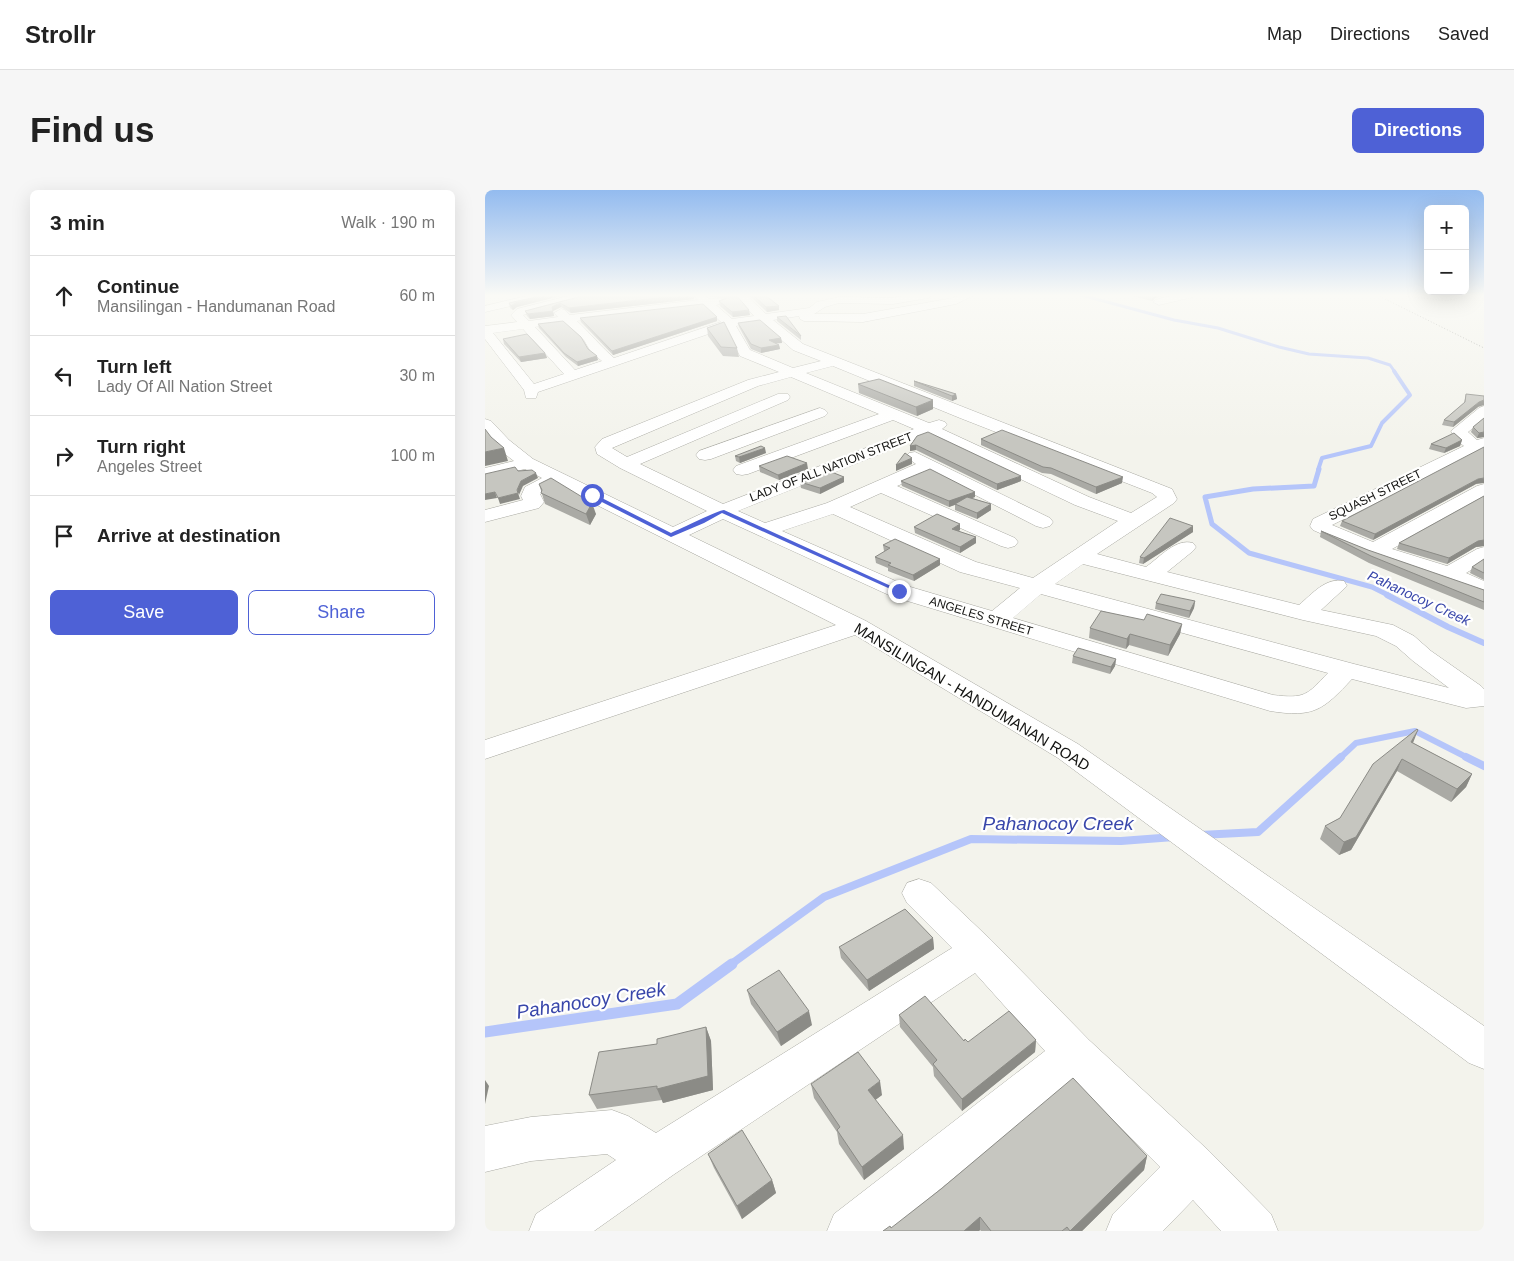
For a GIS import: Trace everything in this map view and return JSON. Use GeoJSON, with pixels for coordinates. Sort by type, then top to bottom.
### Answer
{"type":"FeatureCollection","features":[{"type":"Feature","properties":{"kind":"street"},"geometry":{"type":"LineString","coordinates":[[495,344],[531,392],[572,375],[667,344]]}},
{"type":"Feature","properties":{"kind":"street"},"geometry":{"type":"LineString","coordinates":[[543,344],[572,375]]}},
{"type":"Feature","properties":{"kind":"street"},"geometry":{"type":"LineString","coordinates":[[592,344],[596,350],[611,362]]}},
{"type":"Feature","properties":{"kind":"street"},"geometry":{"type":"LineString","coordinates":[[596,350],[615,344]]}},
{"type":"Feature","properties":{"kind":"street"},"geometry":{"type":"LineString","coordinates":[[740,344],[745,353],[929,429],[1082,501],[1133,520]]}},
{"type":"Feature","properties":{"kind":"street"},"geometry":{"type":"LineString","coordinates":[[794,344],[832,362],[1159,489],[1165,493],[1167,499],[1035,587],[996,620]]}},
{"type":"Feature","properties":{"kind":"street","name":"ANGELES STREET"},"geometry":{"type":"LineString","coordinates":[[832,362],[792,371],[753,383],[608,443],[603,447],[603,450],[626,464],[722,511],[899,591],[1270,703],[1293,707],[1311,704],[1346,670]]}},
{"type":"Feature","properties":{"kind":"street"},"geometry":{"type":"LineString","coordinates":[[753,383],[855,427]]}},
{"type":"Feature","properties":{"kind":"street"},"geometry":{"type":"LineString","coordinates":[[626,464],[783,396]]}},
{"type":"Feature","properties":{"kind":"street"},"geometry":{"type":"LineString","coordinates":[[1480,445],[1461,436],[1459,431],[1484,411]]}},
{"type":"Feature","properties":{"kind":"street"},"geometry":{"type":"LineString","coordinates":[[705,455],[820,413]]}},
{"type":"Feature","properties":{"kind":"street"},"geometry":{"type":"LineString","coordinates":[[742,470],[894,414]]}},
{"type":"Feature","properties":{"kind":"street","name":"LADY OF ALL NATION STREET"},"geometry":{"type":"LineString","coordinates":[[671,535],[777,488],[966,415]]}},
{"type":"Feature","properties":{"kind":"street","name":"MANSILINGAN - HANDUMANAN ROAD"},"geometry":{"type":"LineString","coordinates":[[485,424],[494,446],[555,478],[857,626],[1067,751],[1484,1050]]}},
{"type":"Feature","properties":{"kind":"street"},"geometry":{"type":"LineString","coordinates":[[674,443],[742,470],[777,488]]}},
{"type":"Feature","properties":{"kind":"street"},"geometry":{"type":"LineString","coordinates":[[890,445],[1043,522]]}},
{"type":"Feature","properties":{"kind":"street","name":"SQUASH STREET"},"geometry":{"type":"LineString","coordinates":[[1480,445],[1320,523],[1324,529],[1374,550],[1449,574],[1484,590]]}},
{"type":"Feature","properties":{"kind":"street"},"geometry":{"type":"LineString","coordinates":[[1444,462],[1468,470]]}},
{"type":"Feature","properties":{"kind":"street"},"geometry":{"type":"LineString","coordinates":[[485,473],[527,463]]}},
{"type":"Feature","properties":{"kind":"street"},"geometry":{"type":"LineString","coordinates":[[764,530],[834,508],[930,465]]}},
{"type":"Feature","properties":{"kind":"street"},"geometry":{"type":"LineString","coordinates":[[485,516],[532,504],[534,502],[530,496],[532,491],[555,478]]}},
{"type":"Feature","properties":{"kind":"street"},"geometry":{"type":"LineString","coordinates":[[881,486],[1008,542]]}},
{"type":"Feature","properties":{"kind":"street"},"geometry":{"type":"LineString","coordinates":[[1374,550],[1484,490]]}},
{"type":"Feature","properties":{"kind":"street"},"geometry":{"type":"LineString","coordinates":[[968,567],[1008,542],[1082,501]]}},
{"type":"Feature","properties":{"kind":"street"},"geometry":{"type":"LineString","coordinates":[[834,508],[968,567],[1035,587],[1346,670],[1466,700],[1476,700],[1476,697],[1471,692],[1405,641],[1384,630],[1303,613],[1152,573],[1081,557]]}},
{"type":"Feature","properties":{"kind":"street"},"geometry":{"type":"LineString","coordinates":[[1152,573],[1187,546]]}},
{"type":"Feature","properties":{"kind":"street"},"geometry":{"type":"LineString","coordinates":[[1449,574],[1484,553]]}},
{"type":"Feature","properties":{"kind":"street"},"geometry":{"type":"LineString","coordinates":[[1303,613],[1335,586]]}},
{"type":"Feature","properties":{"kind":"street"},"geometry":{"type":"LineString","coordinates":[[485,750],[857,626]]}},
{"type":"Feature","properties":{"kind":"street"},"geometry":{"type":"LineString","coordinates":[[919,893],[978,951],[1074,1053],[1193,1167],[1254,1231]]}},
{"type":"Feature","properties":{"kind":"street"},"geometry":{"type":"LineString","coordinates":[[553,1231],[657,1159],[978,951]]}},
{"type":"Feature","properties":{"kind":"street"},"geometry":{"type":"LineString","coordinates":[[851,1231],[1074,1053]]}},
{"type":"Feature","properties":{"kind":"street"},"geometry":{"type":"LineString","coordinates":[[485,1149],[531,1139],[612,1132],[657,1159]]}},
{"type":"Feature","properties":{"kind":"street"},"geometry":{"type":"LineString","coordinates":[[1130,1231],[1193,1167]]}},
{"type":"Feature","properties":{"kind":"building"},"geometry":{"type":"Polygon","coordinates":[[[507,344],[536,344],[545,353],[519,357],[507,344]]]}},
{"type":"Feature","properties":{"kind":"building"},"geometry":{"type":"Polygon","coordinates":[[[556,344],[585,344],[588,349],[597,356],[577,362],[564,353],[556,344]]]}},
{"type":"Feature","properties":{"kind":"building"},"geometry":{"type":"Polygon","coordinates":[[[605,344],[635,344],[612,351],[605,344]]]}},
{"type":"Feature","properties":{"kind":"building"},"geometry":{"type":"Polygon","coordinates":[[[718,344],[735,344],[737,348],[721,347],[718,344]]]}},
{"type":"Feature","properties":{"kind":"building"},"geometry":{"type":"Polygon","coordinates":[[[751,344],[776,344],[779,345],[761,348],[751,344]]]}},
{"type":"Feature","properties":{"kind":"building"},"geometry":{"type":"Polygon","coordinates":[[[879,379],[933,400],[916,407],[858,384],[879,379]]]}},
{"type":"Feature","properties":{"kind":"building"},"geometry":{"type":"Polygon","coordinates":[[[914,381],[956,394],[952,396],[914,381]]]}},
{"type":"Feature","properties":{"kind":"building"},"geometry":{"type":"Polygon","coordinates":[[[1466,394],[1484,396],[1484,400],[1454,422],[1444,420],[1465,402],[1466,394]]]}},
{"type":"Feature","properties":{"kind":"building"},"geometry":{"type":"Polygon","coordinates":[[[1484,418],[1484,432],[1479,433],[1473,427],[1484,418]]]}},
{"type":"Feature","properties":{"kind":"building"},"geometry":{"type":"Polygon","coordinates":[[[485,429],[491,437],[504,448],[485,452],[485,429]]]}},
{"type":"Feature","properties":{"kind":"building"},"geometry":{"type":"Polygon","coordinates":[[[1002,430],[1123,477],[1096,487],[1051,468],[1043,467],[981,439],[1002,430]]]}},
{"type":"Feature","properties":{"kind":"building"},"geometry":{"type":"Polygon","coordinates":[[[928,432],[1021,476],[997,484],[916,445],[910,446],[917,436],[928,432]]]}},
{"type":"Feature","properties":{"kind":"building"},"geometry":{"type":"Polygon","coordinates":[[[1454,433],[1462,440],[1446,448],[1431,444],[1454,433]]]}},
{"type":"Feature","properties":{"kind":"building"},"geometry":{"type":"Polygon","coordinates":[[[761,446],[765,448],[739,457],[735,456],[761,446]]]}},
{"type":"Feature","properties":{"kind":"building"},"geometry":{"type":"Polygon","coordinates":[[[1484,447],[1484,478],[1478,479],[1375,534],[1342,521],[1484,447]]]}},
{"type":"Feature","properties":{"kind":"building"},"geometry":{"type":"Polygon","coordinates":[[[905,453],[912,458],[896,465],[905,453]]]}},
{"type":"Feature","properties":{"kind":"building"},"geometry":{"type":"Polygon","coordinates":[[[787,456],[807,463],[778,475],[759,466],[787,456]]]}},
{"type":"Feature","properties":{"kind":"building"},"geometry":{"type":"Polygon","coordinates":[[[515,467],[518,471],[532,470],[536,473],[521,481],[517,490],[518,493],[498,498],[495,492],[485,494],[485,474],[515,467]]]}},
{"type":"Feature","properties":{"kind":"building"},"geometry":{"type":"Polygon","coordinates":[[[930,469],[975,492],[949,501],[901,481],[930,469]]]}},
{"type":"Feature","properties":{"kind":"building"},"geometry":{"type":"Polygon","coordinates":[[[829,471],[844,477],[820,488],[800,482],[829,471]]]}},
{"type":"Feature","properties":{"kind":"building"},"geometry":{"type":"Polygon","coordinates":[[[551,478],[592,503],[586,514],[541,493],[542,490],[539,484],[551,478]]]}},
{"type":"Feature","properties":{"kind":"building"},"geometry":{"type":"Polygon","coordinates":[[[1484,496],[1484,540],[1478,541],[1449,558],[1399,543],[1484,496]]]}},
{"type":"Feature","properties":{"kind":"building"},"geometry":{"type":"Polygon","coordinates":[[[967,497],[991,504],[977,513],[955,504],[967,497]]]}},
{"type":"Feature","properties":{"kind":"building"},"geometry":{"type":"Polygon","coordinates":[[[937,514],[960,524],[952,529],[976,537],[960,547],[914,527],[937,514]]]}},
{"type":"Feature","properties":{"kind":"building"},"geometry":{"type":"Polygon","coordinates":[[[1170,518],[1193,526],[1144,558],[1140,557],[1170,518]]]}},
{"type":"Feature","properties":{"kind":"building"},"geometry":{"type":"Polygon","coordinates":[[[1321,531],[1368,550],[1484,590],[1484,602],[1371,556],[1321,531]]]}},
{"type":"Feature","properties":{"kind":"building"},"geometry":{"type":"Polygon","coordinates":[[[895,539],[940,559],[913,575],[888,565],[891,563],[875,557],[890,548],[883,545],[895,539]]]}},
{"type":"Feature","properties":{"kind":"building"},"geometry":{"type":"Polygon","coordinates":[[[1484,559],[1484,573],[1472,567],[1484,559]]]}},
{"type":"Feature","properties":{"kind":"building"},"geometry":{"type":"Polygon","coordinates":[[[1161,594],[1195,601],[1190,611],[1156,603],[1161,594]]]}},
{"type":"Feature","properties":{"kind":"building"},"geometry":{"type":"Polygon","coordinates":[[[1101,611],[1144,620],[1147,614],[1182,624],[1170,645],[1130,634],[1127,639],[1090,628],[1101,611]]]}},
{"type":"Feature","properties":{"kind":"building"},"geometry":{"type":"Polygon","coordinates":[[[1078,648],[1116,659],[1111,667],[1073,656],[1078,648]]]}},
{"type":"Feature","properties":{"kind":"building"},"geometry":{"type":"Polygon","coordinates":[[[1417,729],[1411,742],[1472,774],[1457,789],[1402,759],[1356,837],[1344,842],[1325,826],[1340,818],[1373,764],[1417,729]]]}},
{"type":"Feature","properties":{"kind":"building"},"geometry":{"type":"Polygon","coordinates":[[[905,909],[933,938],[867,980],[839,947],[905,909]]]}},
{"type":"Feature","properties":{"kind":"building"},"geometry":{"type":"Polygon","coordinates":[[[779,970],[809,1011],[777,1032],[747,990],[779,970]]]}},
{"type":"Feature","properties":{"kind":"building"},"geometry":{"type":"Polygon","coordinates":[[[925,996],[964,1041],[965,1039],[968,1042],[1009,1011],[1036,1040],[962,1099],[933,1064],[937,1060],[899,1015],[925,996]]]}},
{"type":"Feature","properties":{"kind":"building"},"geometry":{"type":"Polygon","coordinates":[[[706,1027],[708,1076],[657,1089],[657,1086],[589,1095],[599,1052],[657,1044],[657,1039],[706,1027]]]}},
{"type":"Feature","properties":{"kind":"building"},"geometry":{"type":"Polygon","coordinates":[[[858,1052],[880,1081],[868,1090],[903,1135],[862,1167],[837,1130],[840,1127],[811,1084],[858,1052]]]}},
{"type":"Feature","properties":{"kind":"building"},"geometry":{"type":"Polygon","coordinates":[[[1073,1078],[1147,1156],[1070,1231],[1067,1227],[1062,1231],[991,1231],[980,1217],[964,1231],[883,1231],[890,1226],[891,1228],[941,1189],[1073,1078]]]}},
{"type":"Feature","properties":{"kind":"building"},"geometry":{"type":"Polygon","coordinates":[[[742,1130],[772,1180],[737,1206],[708,1154],[742,1130]]]}},
{"type":"Feature","properties":{"kind":"waterway","name":"Pahanocoy Creek"},"geometry":{"type":"LineString","coordinates":[[1268,344],[1309,354],[1368,358],[1390,365],[1395,372]]}},
{"type":"Feature","properties":{"kind":"waterway","name":"Pahanocoy Creek"},"geometry":{"type":"LineString","coordinates":[[1318,470],[1322,458],[1371,446],[1382,423],[1410,395],[1394,371]]}},
{"type":"Feature","properties":{"kind":"waterway","name":"Pahanocoy Creek"},"geometry":{"type":"LineString","coordinates":[[1319,469],[1314,486],[1253,489],[1205,497],[1212,524],[1249,553],[1372,587],[1390,596]]}},
{"type":"Feature","properties":{"kind":"waterway","name":"Pahanocoy Creek"},"geometry":{"type":"LineString","coordinates":[[1387,595],[1448,627],[1484,643]]}},
{"type":"Feature","properties":{"kind":"waterway","name":"Pahanocoy Creek"},"geometry":{"type":"LineString","coordinates":[[1340,758],[1356,743],[1415,731],[1468,758]]}},
{"type":"Feature","properties":{"kind":"waterway","name":"Pahanocoy Creek"},"geometry":{"type":"LineString","coordinates":[[1200,835],[1258,832],[1341,757]]}},
{"type":"Feature","properties":{"kind":"waterway","name":"Pahanocoy Creek"},"geometry":{"type":"LineString","coordinates":[[1468,758],[1484,766]]}},
{"type":"Feature","properties":{"kind":"waterway","name":"Pahanocoy Creek"},"geometry":{"type":"LineString","coordinates":[[730,965],[824,897],[971,839],[1121,841],[1174,837]]}},
{"type":"Feature","properties":{"kind":"waterway","name":"Pahanocoy Creek"},"geometry":{"type":"LineString","coordinates":[[485,1032],[677,1004],[732,964]]}},
{"type":"Feature","properties":{"kind":"route"},"geometry":{"type":"LineString","coordinates":[[592,495],[671,535],[722,511],[899,591]]}}]}
